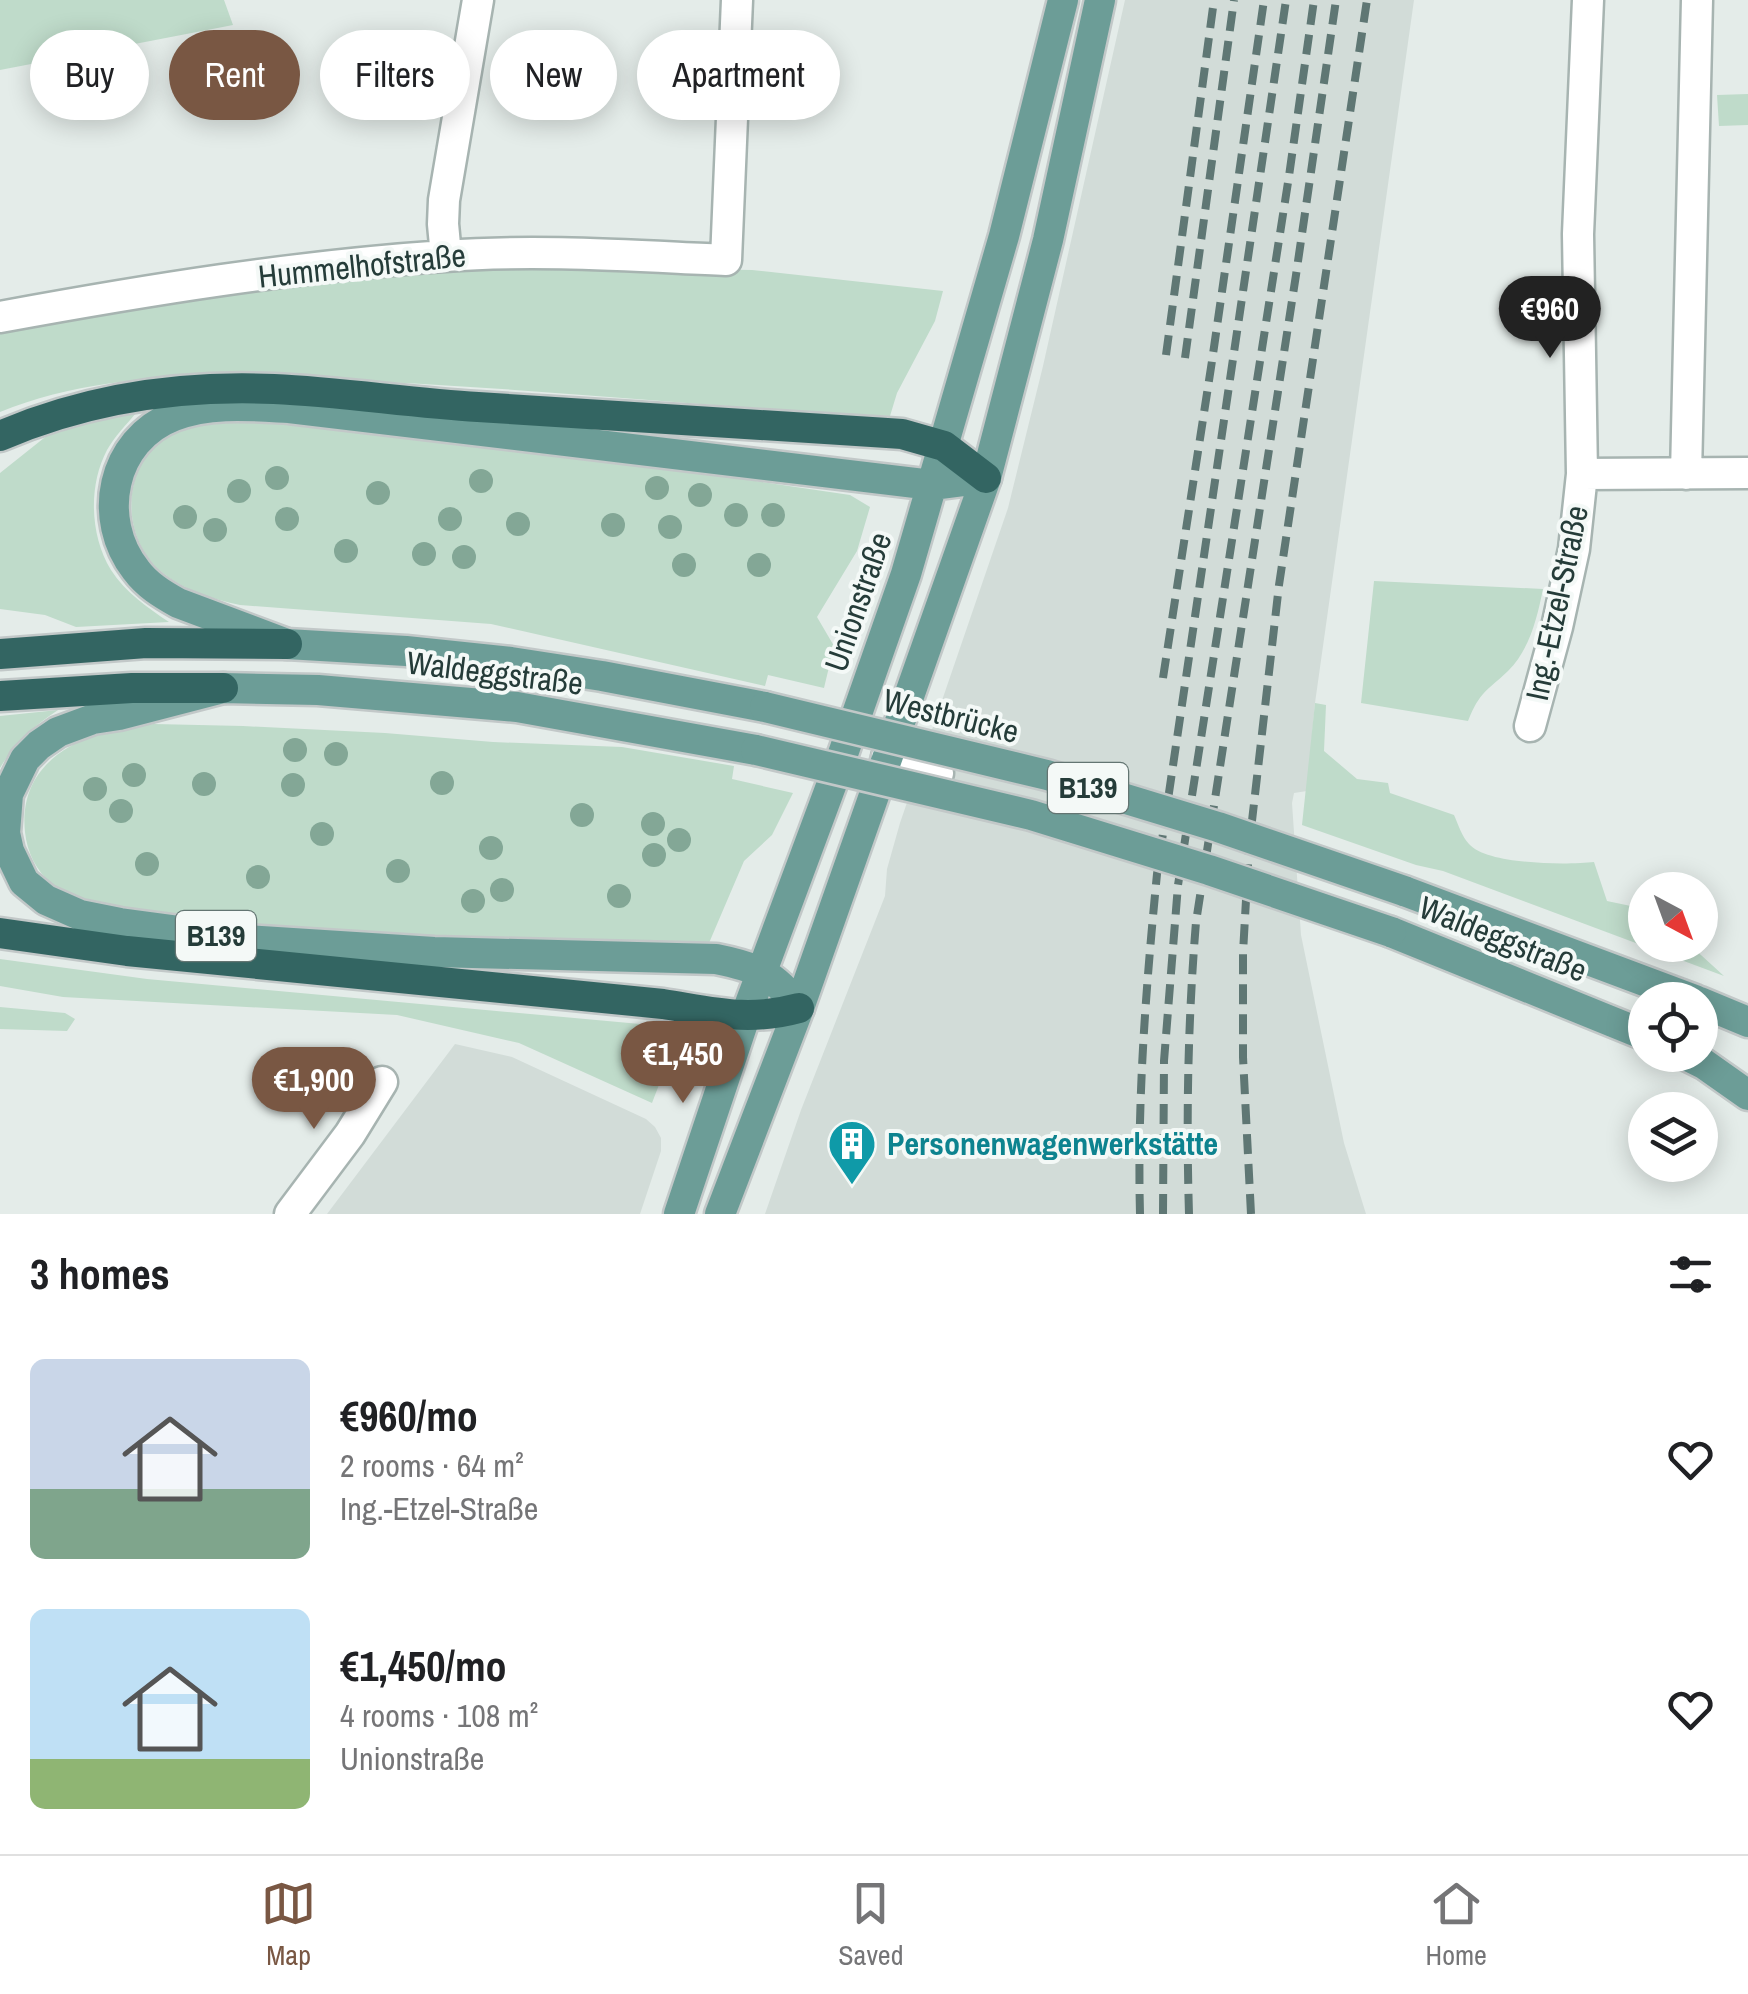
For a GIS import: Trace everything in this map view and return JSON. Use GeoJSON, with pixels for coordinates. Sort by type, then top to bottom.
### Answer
{"type":"FeatureCollection","features":[{"type":"Feature","properties":{"kind":"highway"},"geometry":{"type":"LineString","coordinates":[[0,436],[36,420],[161,393],[216,388],[276,389],[452,406],[902,434],[944,446],[986,478]]}},
{"type":"Feature","properties":{"kind":"highway"},"geometry":{"type":"LineString","coordinates":[[0,654],[146,643],[287,644]]}},
{"type":"Feature","properties":{"kind":"highway"},"geometry":{"type":"LineString","coordinates":[[0,696],[132,688],[223,688]]}},
{"type":"Feature","properties":{"kind":"highway"},"geometry":{"type":"LineString","coordinates":[[0,934],[127,951],[663,1004],[744,1017],[799,1008]]}},
{"type":"Feature","properties":{"kind":"main road","name":"Unionstraße"},"geometry":{"type":"LineString","coordinates":[[679,1214],[744,1017],[906,574],[1004,236],[1063,0]]}},
{"type":"Feature","properties":{"kind":"main road"},"geometry":{"type":"LineString","coordinates":[[720,1214],[799,1008],[986,478],[1048,240],[1100,0]]}},
{"type":"Feature","properties":{"kind":"main road","name":"B139"},"geometry":{"type":"LineString","coordinates":[[287,644],[178,603],[149,584],[128,559],[114,522],[114,489],[132,447],[154,426],[196,410],[235,406],[289,408],[932,485],[986,478]]}},
{"type":"Feature","properties":{"kind":"main road","name":"Waldeggstraße"},"geometry":{"type":"LineString","coordinates":[[287,644],[512,662],[765,708]]}},
{"type":"Feature","properties":{"kind":"main road","name":"B139"},"geometry":{"type":"LineString","coordinates":[[223,688],[74,724],[39,745],[25,759],[8,794],[5,834],[24,882],[80,916],[247,940],[434,952],[716,960],[762,971]]}},
{"type":"Feature","properties":{"kind":"main road","name":"Waldeggstraße"},"geometry":{"type":"LineString","coordinates":[[223,688],[357,693],[517,707],[756,750],[1031,815],[1210,870],[1391,932],[1628,1028]]}},
{"type":"Feature","properties":{"kind":"main road","name":"Westbrücke"},"geometry":{"type":"LineString","coordinates":[[765,708],[1046,776],[1218,827],[1404,890]]}},
{"type":"Feature","properties":{"kind":"main road","name":"Waldeggstraße"},"geometry":{"type":"LineString","coordinates":[[1404,890],[1647,982]]}},
{"type":"Feature","properties":{"kind":"main road"},"geometry":{"type":"LineString","coordinates":[[762,971],[787,991],[799,1008]]}},
{"type":"Feature","properties":{"kind":"main road","name":"Waldeggstraße"},"geometry":{"type":"LineString","coordinates":[[1718,1010],[1748,1022]]}},
{"type":"Feature","properties":{"kind":"main road"},"geometry":{"type":"LineString","coordinates":[[1718,1071],[1741,1083]]}},
{"type":"Feature","properties":{"kind":"street"},"geometry":{"type":"LineString","coordinates":[[446,256],[444,200],[478,0]]}},
{"type":"Feature","properties":{"kind":"street","name":"Hummelhofstraße"},"geometry":{"type":"LineString","coordinates":[[0,317],[119,295],[296,270],[446,256],[544,253],[726,260],[737,0]]}},
{"type":"Feature","properties":{"kind":"street","name":"Ing.-Etzel-Straße"},"geometry":{"type":"LineString","coordinates":[[1530,726],[1574,549],[1582,474],[1578,234],[1588,0]]}},
{"type":"Feature","properties":{"kind":"street"},"geometry":{"type":"LineString","coordinates":[[1686,474],[1697,0]]}},
{"type":"Feature","properties":{"kind":"street"},"geometry":{"type":"LineString","coordinates":[[1582,474],[1748,473]]}},
{"type":"Feature","properties":{"kind":"street"},"geometry":{"type":"LineString","coordinates":[[886,757],[938,774]]}},
{"type":"Feature","properties":{"kind":"street"},"geometry":{"type":"LineString","coordinates":[[290,1214],[350,1134],[382,1082]]}},
{"type":"Feature","properties":{"kind":"shaded area"},"geometry":{"type":"Polygon","coordinates":[[[1125,0],[1414,0],[1315,703],[1307,791],[1294,793],[1292,803],[1301,935],[1344,1143],[1366,1214],[765,1214],[801,1110],[885,896],[887,869],[900,823],[1008,508],[1125,0]]]}},
{"type":"Feature","properties":{"kind":"shaded area"},"geometry":{"type":"Polygon","coordinates":[[[455,1044],[512,1057],[646,1119],[655,1127],[661,1138],[661,1151],[640,1214],[327,1214],[455,1044]]]}},
{"type":"Feature","properties":{"kind":"green space"},"geometry":{"type":"Polygon","coordinates":[[[0,0],[224,0],[233,25],[169,30],[169,37],[149,41],[149,30],[30,30],[30,64],[0,70],[0,0]]]}},
{"type":"Feature","properties":{"kind":"green space"},"geometry":{"type":"Polygon","coordinates":[[[1748,94],[1748,125],[1719,126],[1717,95],[1748,94]]]}},
{"type":"Feature","properties":{"kind":"green space"},"geometry":{"type":"Polygon","coordinates":[[[543,267],[752,270],[943,291],[935,321],[897,393],[890,416],[446,385],[238,376],[91,386],[0,412],[0,333],[151,306],[303,285],[421,273],[543,267]]]}},
{"type":"Feature","properties":{"kind":"green space"},"geometry":{"type":"Polygon","coordinates":[[[136,413],[110,445],[101,464],[94,495],[95,527],[104,557],[117,578],[137,599],[169,622],[76,627],[45,615],[0,609],[0,473],[49,434],[136,413]]]}},
{"type":"Feature","properties":{"kind":"green space"},"geometry":{"type":"Polygon","coordinates":[[[236,417],[614,460],[850,495],[870,507],[857,551],[817,617],[834,646],[824,688],[768,675],[765,686],[491,624],[240,605],[190,589],[163,573],[148,558],[138,539],[132,519],[136,478],[144,459],[158,442],[176,430],[198,422],[236,417]]]}},
{"type":"Feature","properties":{"kind":"green space"},"geometry":{"type":"Polygon","coordinates":[[[1374,581],[1543,589],[1522,653],[1480,697],[1468,721],[1361,703],[1374,581]]]}},
{"type":"Feature","properties":{"kind":"green space"},"geometry":{"type":"Polygon","coordinates":[[[1315,703],[1326,705],[1324,751],[1357,779],[1388,783],[1390,793],[1454,815],[1462,834],[1478,851],[1509,860],[1594,862],[1607,901],[1628,905],[1628,940],[1443,871],[1302,825],[1315,703]]]}},
{"type":"Feature","properties":{"kind":"green space"},"geometry":{"type":"Polygon","coordinates":[[[58,710],[26,735],[0,768],[0,716],[58,710]]]}},
{"type":"Feature","properties":{"kind":"green space"},"geometry":{"type":"Polygon","coordinates":[[[154,724],[622,747],[734,766],[732,779],[793,793],[772,835],[744,861],[709,943],[303,929],[123,910],[77,899],[52,884],[33,861],[25,832],[26,805],[33,783],[46,765],[84,740],[154,724]]]}},
{"type":"Feature","properties":{"kind":"green space"},"geometry":{"type":"Polygon","coordinates":[[[0,959],[147,979],[662,1026],[677,1038],[652,1103],[519,1043],[397,1015],[63,997],[0,986],[0,959]]]}},
{"type":"Feature","properties":{"kind":"green space"},"geometry":{"type":"Polygon","coordinates":[[[1687,962],[1709,962],[1724,976],[1687,962]]]}},
{"type":"Feature","properties":{"kind":"green space"},"geometry":{"type":"Polygon","coordinates":[[[0,1007],[65,1013],[75,1019],[67,1031],[0,1029],[0,1007]]]}},
{"type":"Feature","properties":{"kind":"railway"},"geometry":{"type":"LineString","coordinates":[[1166,355],[1214,0]]}},
{"type":"Feature","properties":{"kind":"railway"},"geometry":{"type":"LineString","coordinates":[[1185,358],[1234,0]]}},
{"type":"Feature","properties":{"kind":"railway"},"geometry":{"type":"LineString","coordinates":[[1163,678],[1264,0]]}},
{"type":"Feature","properties":{"kind":"railway"},"geometry":{"type":"LineString","coordinates":[[1140,1214],[1143,1044],[1157,874],[1286,0]]}},
{"type":"Feature","properties":{"kind":"railway"},"geometry":{"type":"LineString","coordinates":[[1163,1214],[1164,1061],[1178,885],[1314,0]]}},
{"type":"Feature","properties":{"kind":"railway"},"geometry":{"type":"LineString","coordinates":[[1189,1214],[1188,1068],[1196,922],[1336,0]]}},
{"type":"Feature","properties":{"kind":"railway"},"geometry":{"type":"LineString","coordinates":[[1251,1214],[1243,1057],[1249,847],[1279,585],[1367,0]]}},
{"type":"Feature","properties":{"kind":"place","name":"Personenwagenwerkstätte"},"geometry":{"type":"Point","coordinates":[852,1186]}}]}
